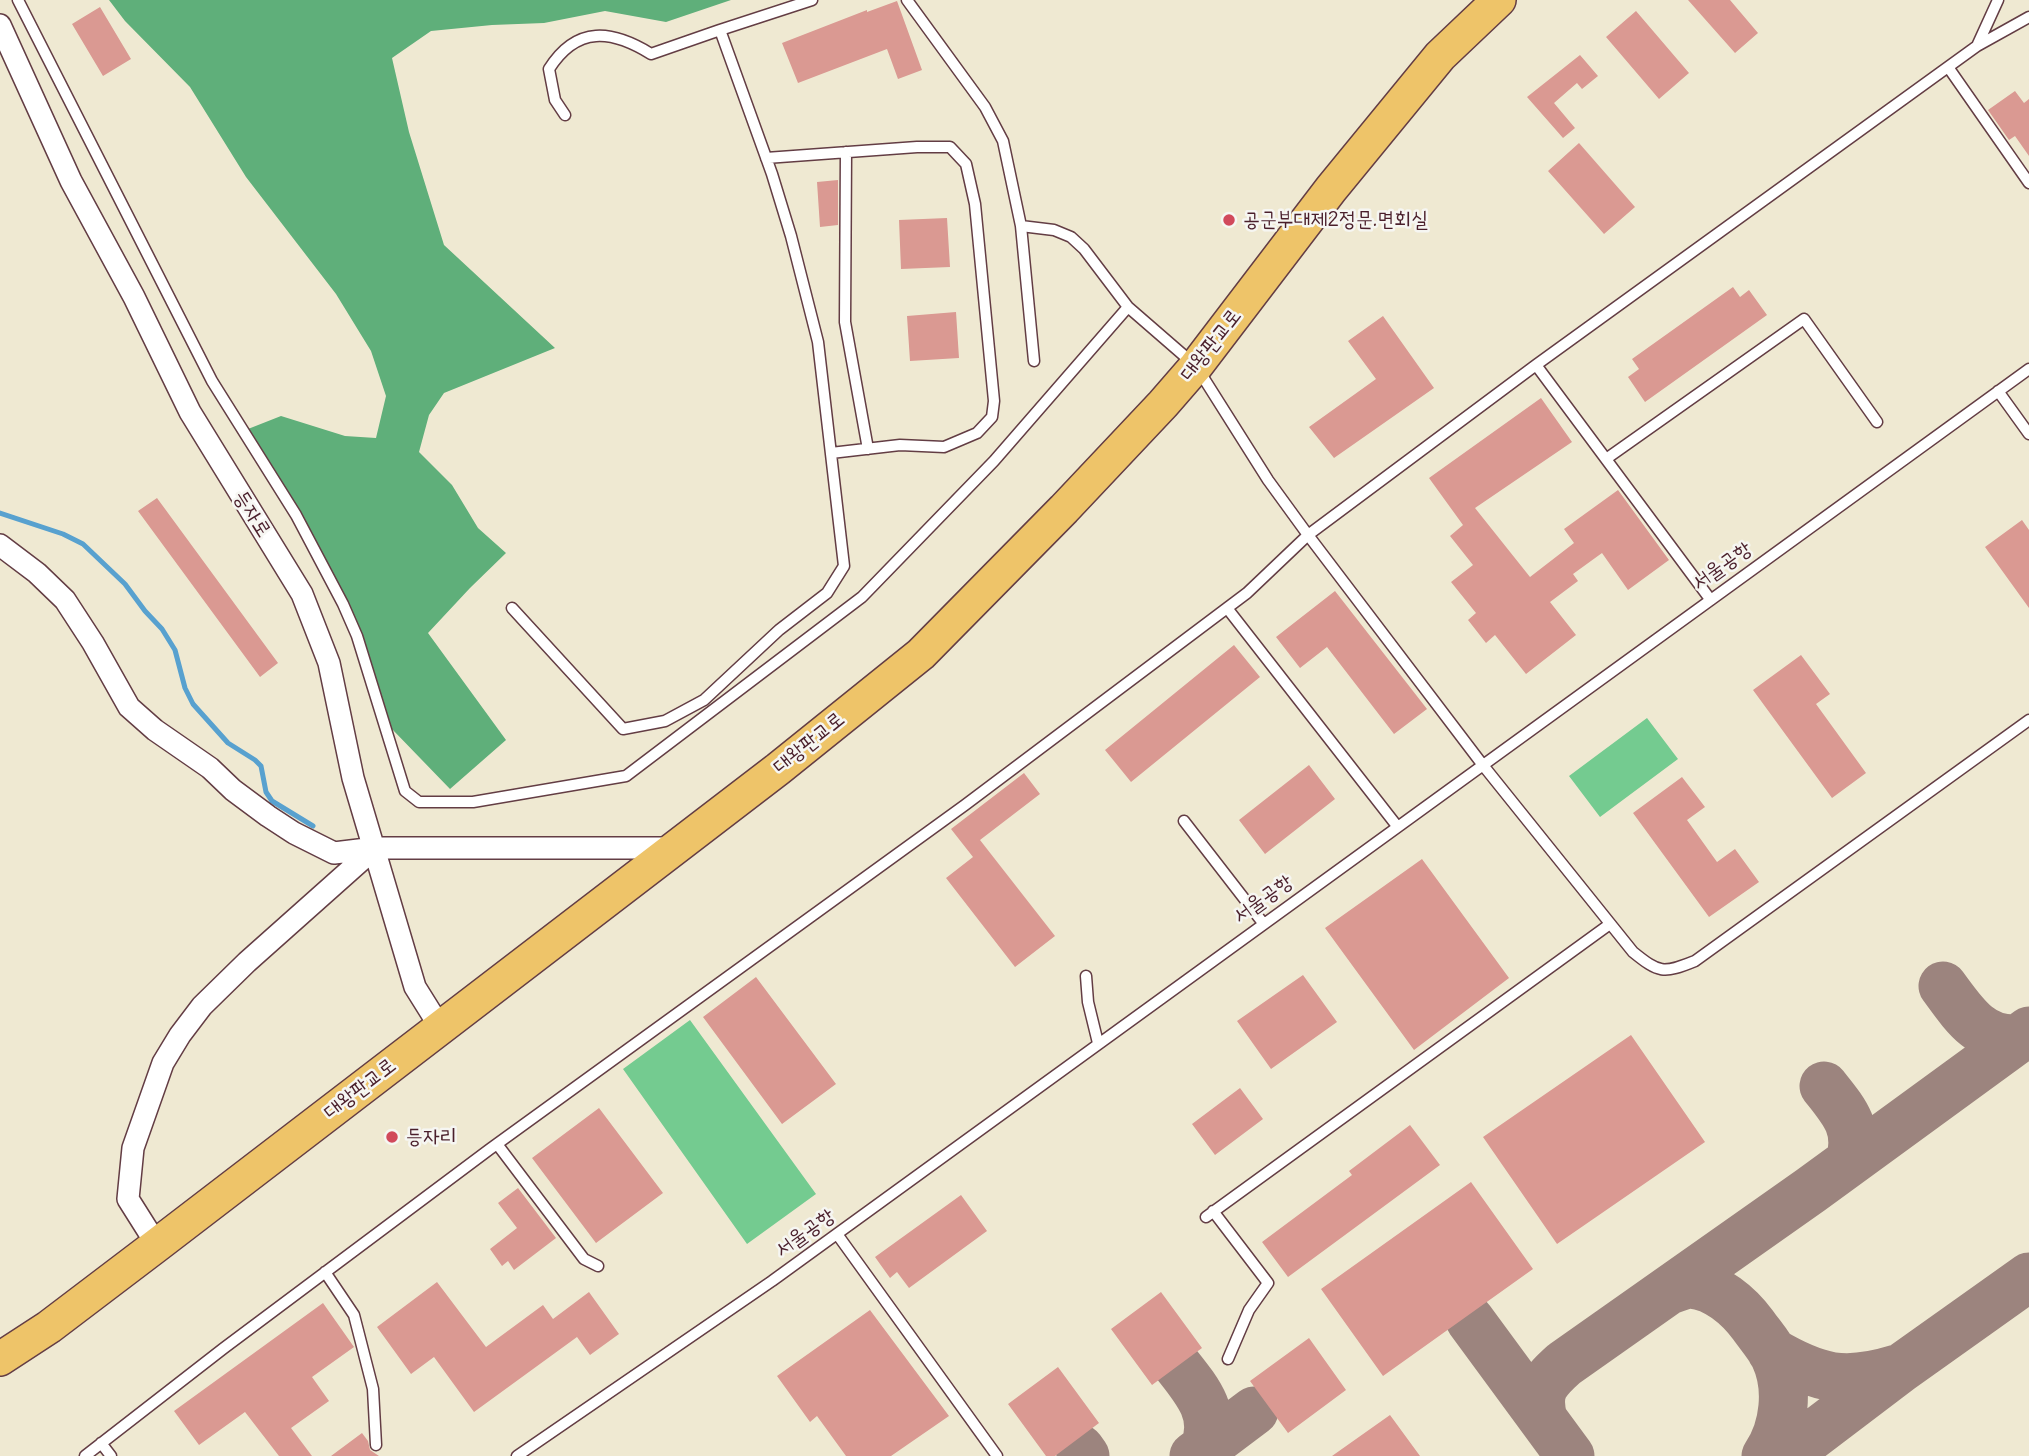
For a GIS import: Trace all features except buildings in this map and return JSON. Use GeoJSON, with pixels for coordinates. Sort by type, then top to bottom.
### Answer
{"type":"FeatureCollection","features":[{"type":"Feature","properties":{"kind":"main road","name":"대왕판교로"},"geometry":{"type":"LineString","coordinates":[[0,1359],[49,1327],[157,1245],[778,769],[921,654],[1064,509],[1196,366],[1331,189],[1440,55],[1499,0]]}},
{"type":"Feature","properties":{"kind":"street","name":"등자로"},"geometry":{"type":"LineString","coordinates":[[0,25],[71,181],[134,297],[190,412],[302,594],[329,663],[353,778],[415,988],[440,1027]]}},
{"type":"Feature","properties":{"kind":"street"},"geometry":{"type":"LineString","coordinates":[[0,545],[37,573],[65,600],[129,707],[268,816],[294,833],[334,853],[375,848],[674,848]]}},
{"type":"Feature","properties":{"kind":"street"},"geometry":{"type":"LineString","coordinates":[[157,1245],[128,1199],[134,1148],[163,1063],[202,1006],[247,962],[375,848]]}},
{"type":"Feature","properties":{"kind":"street"},"geometry":{"type":"LineString","coordinates":[[0,1342],[49,1327]]}},
{"type":"Feature","properties":{"kind":"lane"},"geometry":{"type":"LineString","coordinates":[[18,0],[212,381],[296,515],[343,604],[357,636],[405,791],[419,802],[473,802],[626,776],[862,597],[994,461],[1128,307]]}},
{"type":"Feature","properties":{"kind":"lane"},"geometry":{"type":"LineString","coordinates":[[565,115],[555,100],[549,69],[558,54],[578,41],[602,34],[629,41],[650,54],[811,0]]}},
{"type":"Feature","properties":{"kind":"lane"},"geometry":{"type":"LineString","coordinates":[[908,0],[985,107],[1003,141],[1021,226],[1034,361]]}},
{"type":"Feature","properties":{"kind":"lane"},"geometry":{"type":"LineString","coordinates":[[1977,46],[1998,0]]}},
{"type":"Feature","properties":{"kind":"lane"},"geometry":{"type":"LineString","coordinates":[[85,1456],[497,1144],[965,805],[1247,593],[1308,535],[1536,365],[1977,46],[2029,18]]}},
{"type":"Feature","properties":{"kind":"lane"},"geometry":{"type":"LineString","coordinates":[[512,608],[622,729],[665,720],[705,700],[779,630],[827,593],[844,566],[818,342],[791,236],[720,30]]}},
{"type":"Feature","properties":{"kind":"lane"},"geometry":{"type":"LineString","coordinates":[[1948,67],[2029,183]]}},
{"type":"Feature","properties":{"kind":"lane"},"geometry":{"type":"LineString","coordinates":[[766,158],[950,147],[965,164],[975,204],[994,401],[992,416],[977,433],[944,447],[900,445],[831,453]]}},
{"type":"Feature","properties":{"kind":"lane"},"geometry":{"type":"LineString","coordinates":[[845,152],[845,322],[868,449]]}},
{"type":"Feature","properties":{"kind":"lane"},"geometry":{"type":"LineString","coordinates":[[1021,226],[1054,230],[1071,237],[1084,249],[1128,307],[1196,366],[1268,480],[1308,535],[1482,764],[1633,952],[1653,968],[1673,970],[1695,961],[2029,720]]}},
{"type":"Feature","properties":{"kind":"lane"},"geometry":{"type":"LineString","coordinates":[[1606,459],[1804,319],[1877,422]]}},
{"type":"Feature","properties":{"kind":"lane"},"geometry":{"type":"LineString","coordinates":[[1536,365],[1710,599]]}},
{"type":"Feature","properties":{"kind":"lane","name":"서울공항"},"geometry":{"type":"LineString","coordinates":[[517,1456],[706,1328],[2029,369]]}},
{"type":"Feature","properties":{"kind":"lane"},"geometry":{"type":"LineString","coordinates":[[1998,391],[2029,434]]}},
{"type":"Feature","properties":{"kind":"lane"},"geometry":{"type":"LineString","coordinates":[[1227,608],[1397,826]]}},
{"type":"Feature","properties":{"kind":"lane"},"geometry":{"type":"LineString","coordinates":[[1184,821],[1263,923]]}},
{"type":"Feature","properties":{"kind":"lane"},"geometry":{"type":"LineString","coordinates":[[1228,1359],[1249,1310],[1268,1283],[1209,1214],[1610,924]]}},
{"type":"Feature","properties":{"kind":"lane"},"geometry":{"type":"LineString","coordinates":[[1086,976],[1087,1002],[1098,1043]]}},
{"type":"Feature","properties":{"kind":"lane"},"geometry":{"type":"LineString","coordinates":[[497,1144],[584,1259],[598,1266]]}},
{"type":"Feature","properties":{"kind":"lane"},"geometry":{"type":"LineString","coordinates":[[836,1234],[997,1456]]}},
{"type":"Feature","properties":{"kind":"lane"},"geometry":{"type":"LineString","coordinates":[[325,1272],[354,1315],[373,1389],[376,1444]]}},
{"type":"Feature","properties":{"kind":"lane"},"geometry":{"type":"LineString","coordinates":[[101,1443],[111,1456]]}},
{"type":"Feature","properties":{"kind":"green space"},"geometry":{"type":"Polygon","coordinates":[[[109,0],[731,0],[666,22],[605,11],[544,23],[431,31],[392,58],[409,132],[444,245],[555,348],[444,393],[429,415],[419,452],[452,485],[478,528],[506,553],[428,633],[506,740],[450,789],[391,728],[365,647],[248,429],[281,416],[345,436],[376,438],[386,396],[371,351],[336,294],[246,177],[190,87],[125,21],[109,0]]]}},
{"type":"Feature","properties":{"kind":"green space"},"geometry":{"type":"Polygon","coordinates":[[[1647,718],[1678,759],[1600,817],[1569,776],[1647,718]]]}},
{"type":"Feature","properties":{"kind":"green space"},"geometry":{"type":"Polygon","coordinates":[[[690,1020],[816,1194],[747,1244],[623,1069],[690,1020]]]}},
{"type":"Feature","properties":{"kind":"waterway"},"geometry":{"type":"LineString","coordinates":[[0,513],[63,534],[83,544],[125,584],[162,629],[175,650],[185,688],[193,704],[228,743],[261,766],[266,792],[272,801],[313,826]]}},
{"type":"Feature","properties":{"kind":"taxiway"},"geometry":{"type":"LineString","coordinates":[[1943,986],[1965,1015],[1983,1030],[2004,1038],[2017,1039]]}},
{"type":"Feature","properties":{"kind":"taxiway"},"geometry":{"type":"LineString","coordinates":[[1543,1419],[1543,1388],[1564,1364],[1811,1190],[2029,1031]]}},
{"type":"Feature","properties":{"kind":"taxiway"},"geometry":{"type":"LineString","coordinates":[[1824,1086],[1848,1120],[1853,1139],[1850,1161]]}},
{"type":"Feature","properties":{"kind":"taxiway"},"geometry":{"type":"LineString","coordinates":[[1785,1456],[1901,1368],[2029,1277]]}},
{"type":"Feature","properties":{"kind":"taxiway"},"geometry":{"type":"LineString","coordinates":[[1670,1290],[1691,1284],[1718,1293],[1734,1304],[1747,1318],[1773,1353],[1782,1381],[1783,1407],[1777,1433],[1766,1456]]}},
{"type":"Feature","properties":{"kind":"taxiway"},"geometry":{"type":"LineString","coordinates":[[1470,1320],[1570,1456]]}},
{"type":"Feature","properties":{"kind":"taxiway"},"geometry":{"type":"LineString","coordinates":[[1167,1352],[1193,1386],[1206,1409],[1208,1435],[1204,1449]]}},
{"type":"Feature","properties":{"kind":"taxiway"},"geometry":{"type":"LineString","coordinates":[[1772,1352],[1804,1368],[1832,1377],[1862,1377],[1897,1369]]}},
{"type":"Feature","properties":{"kind":"taxiway"},"geometry":{"type":"LineString","coordinates":[[1194,1456],[1254,1411]]}},
{"type":"Feature","properties":{"kind":"taxiway"},"geometry":{"type":"LineString","coordinates":[[1080,1449],[1085,1456]]}},
{"type":"Feature","properties":{"kind":"place","name":"공군부대제2정문.면회실"},"geometry":{"type":"Point","coordinates":[1229,220]}},
{"type":"Feature","properties":{"kind":"place","name":"등자리"},"geometry":{"type":"Point","coordinates":[392,1137]}}]}
